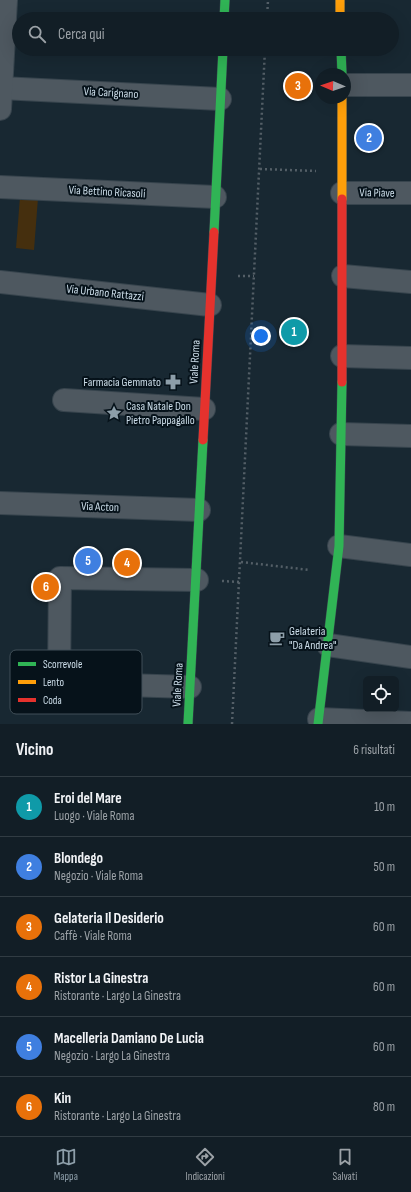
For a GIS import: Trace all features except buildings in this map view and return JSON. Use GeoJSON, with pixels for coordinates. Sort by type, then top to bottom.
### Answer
{"type":"FeatureCollection","features":[{"type":"Feature","properties":{"kind":"street"},"geometry":{"type":"LineString","coordinates":[[1,98],[6,0]]}},
{"type":"Feature","properties":{"kind":"street"},"geometry":{"type":"LineString","coordinates":[[224,12],[225,0]]}},
{"type":"Feature","properties":{"kind":"street"},"geometry":{"type":"LineString","coordinates":[[340,0],[340,12]]}},
{"type":"Feature","properties":{"kind":"street","name":"Viale Roma"},"geometry":{"type":"LineString","coordinates":[[188,724],[223,56]]}},
{"type":"Feature","properties":{"kind":"street"},"geometry":{"type":"LineString","coordinates":[[341,56],[342,68]]}},
{"type":"Feature","properties":{"kind":"street"},"geometry":{"type":"LineString","coordinates":[[351,85],[411,85]]}},
{"type":"Feature","properties":{"kind":"street","name":"Via Carignano"},"geometry":{"type":"LineString","coordinates":[[1,98],[220,99]]}},
{"type":"Feature","properties":{"kind":"street"},"geometry":{"type":"LineString","coordinates":[[342,104],[343,276],[339,546],[318,722],[411,723]]}},
{"type":"Feature","properties":{"kind":"street","name":"Via Bettino Ricasoli"},"geometry":{"type":"LineString","coordinates":[[0,187],[215,197]]}},
{"type":"Feature","properties":{"kind":"street","name":"Via Piave"},"geometry":{"type":"LineString","coordinates":[[342,193],[411,194]]}},
{"type":"Feature","properties":{"kind":"street"},"geometry":{"type":"LineString","coordinates":[[343,276],[411,282]]}},
{"type":"Feature","properties":{"kind":"street","name":"Via Urbano Rattazzi"},"geometry":{"type":"LineString","coordinates":[[0,282],[210,305]]}},
{"type":"Feature","properties":{"kind":"street"},"geometry":{"type":"LineString","coordinates":[[342,356],[411,358]]}},
{"type":"Feature","properties":{"kind":"street"},"geometry":{"type":"LineString","coordinates":[[64,400],[204,409]]}},
{"type":"Feature","properties":{"kind":"street"},"geometry":{"type":"LineString","coordinates":[[341,434],[411,436]]}},
{"type":"Feature","properties":{"kind":"street","name":"Via Acton"},"geometry":{"type":"LineString","coordinates":[[0,503],[200,510]]}},
{"type":"Feature","properties":{"kind":"street"},"geometry":{"type":"LineString","coordinates":[[339,546],[411,555]]}},
{"type":"Feature","properties":{"kind":"street"},"geometry":{"type":"LineString","coordinates":[[59,650],[60,578],[196,580]]}},
{"type":"Feature","properties":{"kind":"street"},"geometry":{"type":"LineString","coordinates":[[328,645],[411,656]]}},
{"type":"Feature","properties":{"kind":"street"},"geometry":{"type":"LineString","coordinates":[[142,686],[190,687]]}},
{"type":"Feature","properties":{"kind":"path"},"geometry":{"type":"LineString","coordinates":[[267,12],[268,0]]}},
{"type":"Feature","properties":{"kind":"path"},"geometry":{"type":"LineString","coordinates":[[232,724],[265,56]]}},
{"type":"Feature","properties":{"kind":"path"},"geometry":{"type":"LineString","coordinates":[[260,168],[318,171]]}},
{"type":"Feature","properties":{"kind":"path"},"geometry":{"type":"LineString","coordinates":[[234,276],[254,276]]}},
{"type":"Feature","properties":{"kind":"path"},"geometry":{"type":"LineString","coordinates":[[241,562],[317,571]]}},
{"type":"Feature","properties":{"kind":"path"},"geometry":{"type":"LineString","coordinates":[[218,581],[240,582]]}},
{"type":"Feature","properties":{"kind":"shaded area"},"geometry":{"type":"Polygon","coordinates":[[[20,197],[38,198],[34,250],[16,248],[20,197]]]}},
{"type":"Feature","properties":{"kind":"traffic: fast"},"geometry":{"type":"LineString","coordinates":[[224,12],[225,0]]}},
{"type":"Feature","properties":{"kind":"traffic: fast"},"geometry":{"type":"LineString","coordinates":[[214,232],[223,56]]}},
{"type":"Feature","properties":{"kind":"traffic: fast"},"geometry":{"type":"LineString","coordinates":[[341,56],[342,68]]}},
{"type":"Feature","properties":{"kind":"traffic: fast"},"geometry":{"type":"LineString","coordinates":[[318,724],[339,546],[342,382]]}},
{"type":"Feature","properties":{"kind":"traffic: fast"},"geometry":{"type":"LineString","coordinates":[[188,724],[203,440]]}},
{"type":"Feature","properties":{"kind":"traffic: slow"},"geometry":{"type":"LineString","coordinates":[[340,0],[340,12]]}},
{"type":"Feature","properties":{"kind":"traffic: slow"},"geometry":{"type":"LineString","coordinates":[[342,104],[342,199]]}},
{"type":"Feature","properties":{"kind":"traffic: jam"},"geometry":{"type":"LineString","coordinates":[[342,199],[342,382]]}},
{"type":"Feature","properties":{"kind":"traffic: jam"},"geometry":{"type":"LineString","coordinates":[[203,440],[214,232]]}},
{"type":"Feature","properties":{"kind":"place","name":"Gelateria Il Desiderio"},"geometry":{"type":"Point","coordinates":[298,86]}},
{"type":"Feature","properties":{"kind":"place","name":"Blondego"},"geometry":{"type":"Point","coordinates":[369,138]}},
{"type":"Feature","properties":{"kind":"place","name":"Eroi del Mare"},"geometry":{"type":"Point","coordinates":[294,332]}},
{"type":"Feature","properties":{"kind":"place","name":"Farmacia Gemmato"},"geometry":{"type":"Point","coordinates":[173,382]}},
{"type":"Feature","properties":{"kind":"place","name":"Casa Natale Don Pietro Pappagallo"},"geometry":{"type":"Point","coordinates":[114,413]}},
{"type":"Feature","properties":{"kind":"place","name":"Macelleria Damiano De Lucia"},"geometry":{"type":"Point","coordinates":[88,561]}},
{"type":"Feature","properties":{"kind":"place","name":"Ristor La Ginestra"},"geometry":{"type":"Point","coordinates":[127,563]}},
{"type":"Feature","properties":{"kind":"place","name":"Kin"},"geometry":{"type":"Point","coordinates":[46,587]}},
{"type":"Feature","properties":{"kind":"place","name":"Gelateria \"Da Andrea\""},"geometry":{"type":"Point","coordinates":[277,638]}}]}
